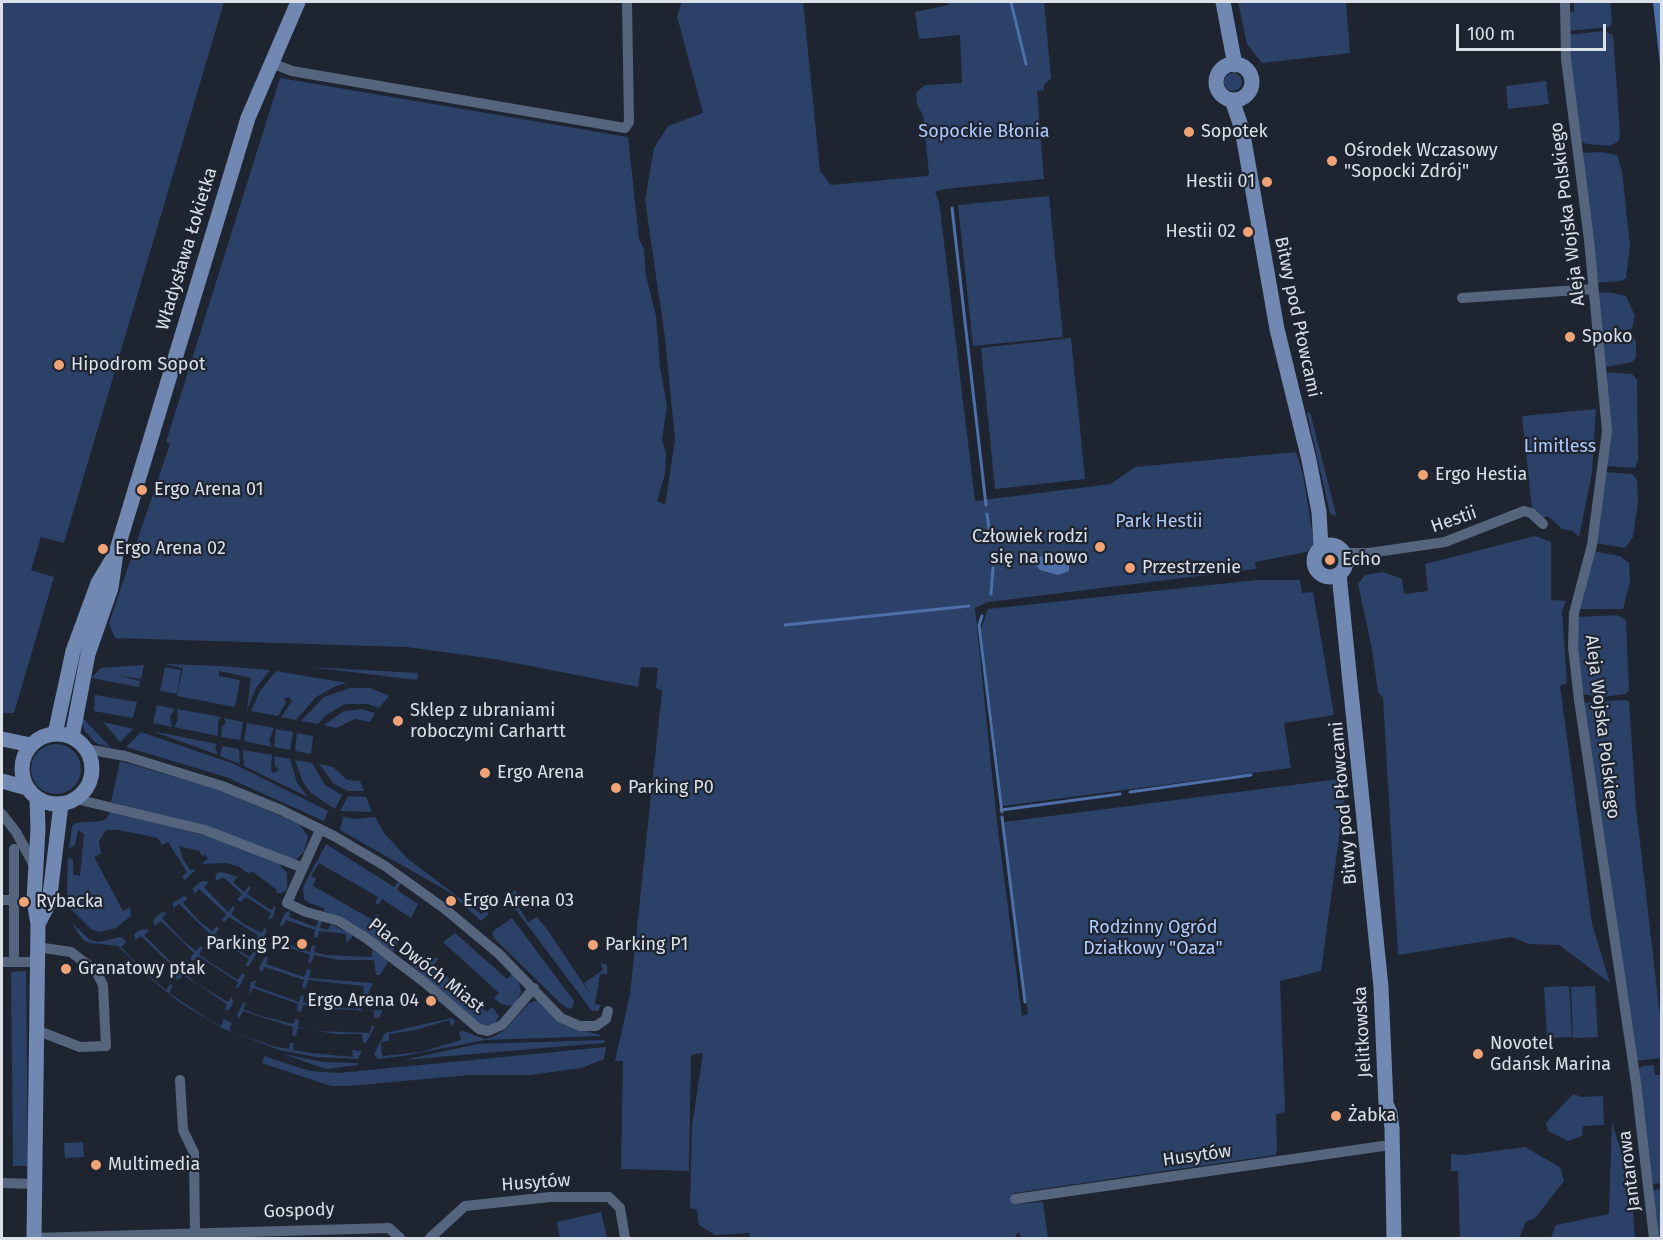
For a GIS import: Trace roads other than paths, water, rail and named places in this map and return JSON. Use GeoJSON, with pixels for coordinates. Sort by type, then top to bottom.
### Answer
{"type":"FeatureCollection","features":[{"type":"Feature","properties":{"kind":"street","name":"Władysława Łokietka"},"geometry":{"type":"LineString","coordinates":[[72,737],[88,654],[111,588],[116,553],[248,118],[298,2]]}},
{"type":"Feature","properties":{"kind":"street"},"geometry":{"type":"LineString","coordinates":[[271,63],[292,71],[625,128],[629,122],[627,2]]}},
{"type":"Feature","properties":{"kind":"street","name":"Bitwy pod Płowcami"},"geometry":{"type":"LineString","coordinates":[[1223,2],[1230,66],[1219,73],[1216,86],[1223,96],[1237,99],[1277,329],[1309,460],[1319,512],[1335,560],[1350,658],[1378,958]]}},
{"type":"Feature","properties":{"kind":"street","name":"Aleja Wojska Polskiego"},"geometry":{"type":"LineString","coordinates":[[1565,2],[1566,59],[1602,360],[1606,444],[1592,545],[1574,613],[1573,646],[1580,712],[1612,921]]}},
{"type":"Feature","properties":{"kind":"street"},"geometry":{"type":"LineString","coordinates":[[1230,66],[1248,71],[1251,81],[1250,89],[1237,99]]}},
{"type":"Feature","properties":{"kind":"street"},"geometry":{"type":"LineString","coordinates":[[1462,298],[1593,289]]}},
{"type":"Feature","properties":{"kind":"street","name":"Hestii"},"geometry":{"type":"LineString","coordinates":[[1335,560],[1445,542],[1524,511],[1531,513],[1543,524]]}},
{"type":"Feature","properties":{"kind":"street","name":"Władysława Łokietka"},"geometry":{"type":"LineString","coordinates":[[55,734],[74,651],[98,583],[116,553]]}},
{"type":"Feature","properties":{"kind":"street"},"geometry":{"type":"LineString","coordinates":[[32,794],[21,770],[25,752],[38,739],[55,734],[72,737],[86,749],[125,756],[222,786],[320,830],[385,866],[499,954],[561,1018],[580,1026],[596,1026],[606,1019],[608,1011]]}},
{"type":"Feature","properties":{"kind":"street"},"geometry":{"type":"LineString","coordinates":[[2,739],[31,745]]}},
{"type":"Feature","properties":{"kind":"street"},"geometry":{"type":"LineString","coordinates":[[68,802],[90,782],[92,770],[86,749]]}},
{"type":"Feature","properties":{"kind":"street"},"geometry":{"type":"LineString","coordinates":[[2,782],[32,794],[205,830],[301,867]]}},
{"type":"Feature","properties":{"kind":"street","name":"Gospody"},"geometry":{"type":"LineString","coordinates":[[32,794],[36,868],[34,900],[38,924],[34,1239],[389,1228],[400,1239]]}},
{"type":"Feature","properties":{"kind":"street","name":"Gospody"},"geometry":{"type":"LineString","coordinates":[[38,924],[49,903],[68,802]]}},
{"type":"Feature","properties":{"kind":"street"},"geometry":{"type":"LineString","coordinates":[[2,814],[16,832],[36,868]]}},
{"type":"Feature","properties":{"kind":"street","name":"Plac Dwóch Miast"},"geometry":{"type":"LineString","coordinates":[[320,830],[286,903],[347,926],[408,968],[479,1029],[488,1031],[502,1025],[534,988]]}},
{"type":"Feature","properties":{"kind":"street"},"geometry":{"type":"LineString","coordinates":[[14,849],[14,962]]}},
{"type":"Feature","properties":{"kind":"street"},"geometry":{"type":"LineString","coordinates":[[2,900],[14,900]]}},
{"type":"Feature","properties":{"kind":"street","name":"Jantarowa"},"geometry":{"type":"LineString","coordinates":[[1612,921],[1636,1083],[1654,1239]]}},
{"type":"Feature","properties":{"kind":"street"},"geometry":{"type":"LineString","coordinates":[[2,962],[14,962],[37,954],[71,952],[96,971],[102,985],[106,1046],[80,1047],[36,1030]]}},
{"type":"Feature","properties":{"kind":"street","name":"Jelitkowska"},"geometry":{"type":"LineString","coordinates":[[1378,958],[1386,1104],[1392,1128],[1394,1239]]}},
{"type":"Feature","properties":{"kind":"street"},"geometry":{"type":"LineString","coordinates":[[180,1080],[183,1130],[194,1154],[187,1235]]}},
{"type":"Feature","properties":{"kind":"street","name":"Jelitkowska"},"geometry":{"type":"LineString","coordinates":[[1386,1104],[1382,1114],[1387,1239]]}},
{"type":"Feature","properties":{"kind":"street","name":"Husytów"},"geometry":{"type":"LineString","coordinates":[[1016,1199],[1383,1146]]}},
{"type":"Feature","properties":{"kind":"street"},"geometry":{"type":"LineString","coordinates":[[2,1183],[34,1184]]}},
{"type":"Feature","properties":{"kind":"street","name":"Husytów"},"geometry":{"type":"LineString","coordinates":[[430,1239],[465,1206],[550,1197],[609,1197],[620,1208],[625,1239]]}},
{"type":"Feature","properties":{"kind":"waterway"},"geometry":{"type":"LineString","coordinates":[[1011,2],[1026,64]]}},
{"type":"Feature","properties":{"kind":"waterway"},"geometry":{"type":"LineString","coordinates":[[952,208],[986,505]]}},
{"type":"Feature","properties":{"kind":"waterway"},"geometry":{"type":"LineString","coordinates":[[987,514],[990,536]]}},
{"type":"Feature","properties":{"kind":"waterway"},"geometry":{"type":"LineString","coordinates":[[991,594],[993,568]]}},
{"type":"Feature","properties":{"kind":"waterway"},"geometry":{"type":"LineString","coordinates":[[785,625],[969,606]]}},
{"type":"Feature","properties":{"kind":"waterway"},"geometry":{"type":"LineString","coordinates":[[982,616],[979,625],[1002,812]]}},
{"type":"Feature","properties":{"kind":"waterway"},"geometry":{"type":"LineString","coordinates":[[1130,792],[1251,775]]}},
{"type":"Feature","properties":{"kind":"waterway"},"geometry":{"type":"LineString","coordinates":[[1001,810],[1120,794]]}},
{"type":"Feature","properties":{"kind":"waterway"},"geometry":{"type":"LineString","coordinates":[[1002,817],[1025,1002]]}},
{"type":"Feature","properties":{"kind":"place","name":"Sopotek"},"geometry":{"type":"Point","coordinates":[1189,132]}},
{"type":"Feature","properties":{"kind":"place","name":"Ośrodek Wczasowy \"Sopocki Zdrój\""},"geometry":{"type":"Point","coordinates":[1332,161]}},
{"type":"Feature","properties":{"kind":"place","name":"Hestii 01"},"geometry":{"type":"Point","coordinates":[1267,182]}},
{"type":"Feature","properties":{"kind":"place","name":"Hestii 02"},"geometry":{"type":"Point","coordinates":[1248,232]}},
{"type":"Feature","properties":{"kind":"place","name":"Spoko"},"geometry":{"type":"Point","coordinates":[1570,337]}},
{"type":"Feature","properties":{"kind":"place","name":"Hipodrom Sopot"},"geometry":{"type":"Point","coordinates":[59,365]}},
{"type":"Feature","properties":{"kind":"place","name":"Ergo Hestia"},"geometry":{"type":"Point","coordinates":[1423,475]}},
{"type":"Feature","properties":{"kind":"place","name":"Ergo Arena 01"},"geometry":{"type":"Point","coordinates":[142,490]}},
{"type":"Feature","properties":{"kind":"place","name":"Człowiek rodzi się na nowo"},"geometry":{"type":"Point","coordinates":[1100,547]}},
{"type":"Feature","properties":{"kind":"place","name":"Ergo Arena 02"},"geometry":{"type":"Point","coordinates":[103,549]}},
{"type":"Feature","properties":{"kind":"place","name":"Echo"},"geometry":{"type":"Point","coordinates":[1330,560]}},
{"type":"Feature","properties":{"kind":"place","name":"Przestrzenie"},"geometry":{"type":"Point","coordinates":[1130,568]}},
{"type":"Feature","properties":{"kind":"place","name":"Sklep z ubraniami roboczymi Carhartt"},"geometry":{"type":"Point","coordinates":[398,721]}},
{"type":"Feature","properties":{"kind":"place","name":"Ergo Arena"},"geometry":{"type":"Point","coordinates":[485,773]}},
{"type":"Feature","properties":{"kind":"place","name":"Parking P0"},"geometry":{"type":"Point","coordinates":[616,788]}},
{"type":"Feature","properties":{"kind":"place","name":"Ergo Arena 03"},"geometry":{"type":"Point","coordinates":[451,901]}},
{"type":"Feature","properties":{"kind":"place","name":"Rybacka"},"geometry":{"type":"Point","coordinates":[24,902]}},
{"type":"Feature","properties":{"kind":"place","name":"Parking P2"},"geometry":{"type":"Point","coordinates":[302,944]}},
{"type":"Feature","properties":{"kind":"place","name":"Parking P1"},"geometry":{"type":"Point","coordinates":[593,945]}},
{"type":"Feature","properties":{"kind":"place","name":"Granatowy ptak"},"geometry":{"type":"Point","coordinates":[66,969]}},
{"type":"Feature","properties":{"kind":"place","name":"Ergo Arena 04"},"geometry":{"type":"Point","coordinates":[431,1001]}},
{"type":"Feature","properties":{"kind":"place","name":"Novotel Gdańsk Marina"},"geometry":{"type":"Point","coordinates":[1478,1054]}},
{"type":"Feature","properties":{"kind":"place","name":"Żabka"},"geometry":{"type":"Point","coordinates":[1336,1116]}},
{"type":"Feature","properties":{"kind":"place","name":"Multimedia"},"geometry":{"type":"Point","coordinates":[96,1165]}},
{"type":"Feature","properties":{"kind":"park label","name":"Sopockie Błonia"},"geometry":{"type":"Point","coordinates":[984,132]}},
{"type":"Feature","properties":{"kind":"park label","name":"Limitless"},"geometry":{"type":"Point","coordinates":[1560,447]}},
{"type":"Feature","properties":{"kind":"park label","name":"Park Hestii"},"geometry":{"type":"Point","coordinates":[1159,522]}},
{"type":"Feature","properties":{"kind":"park label","name":"Rodzinny Ogród Działkowy \"Oaza\""},"geometry":{"type":"Point","coordinates":[1153,938]}}]}
